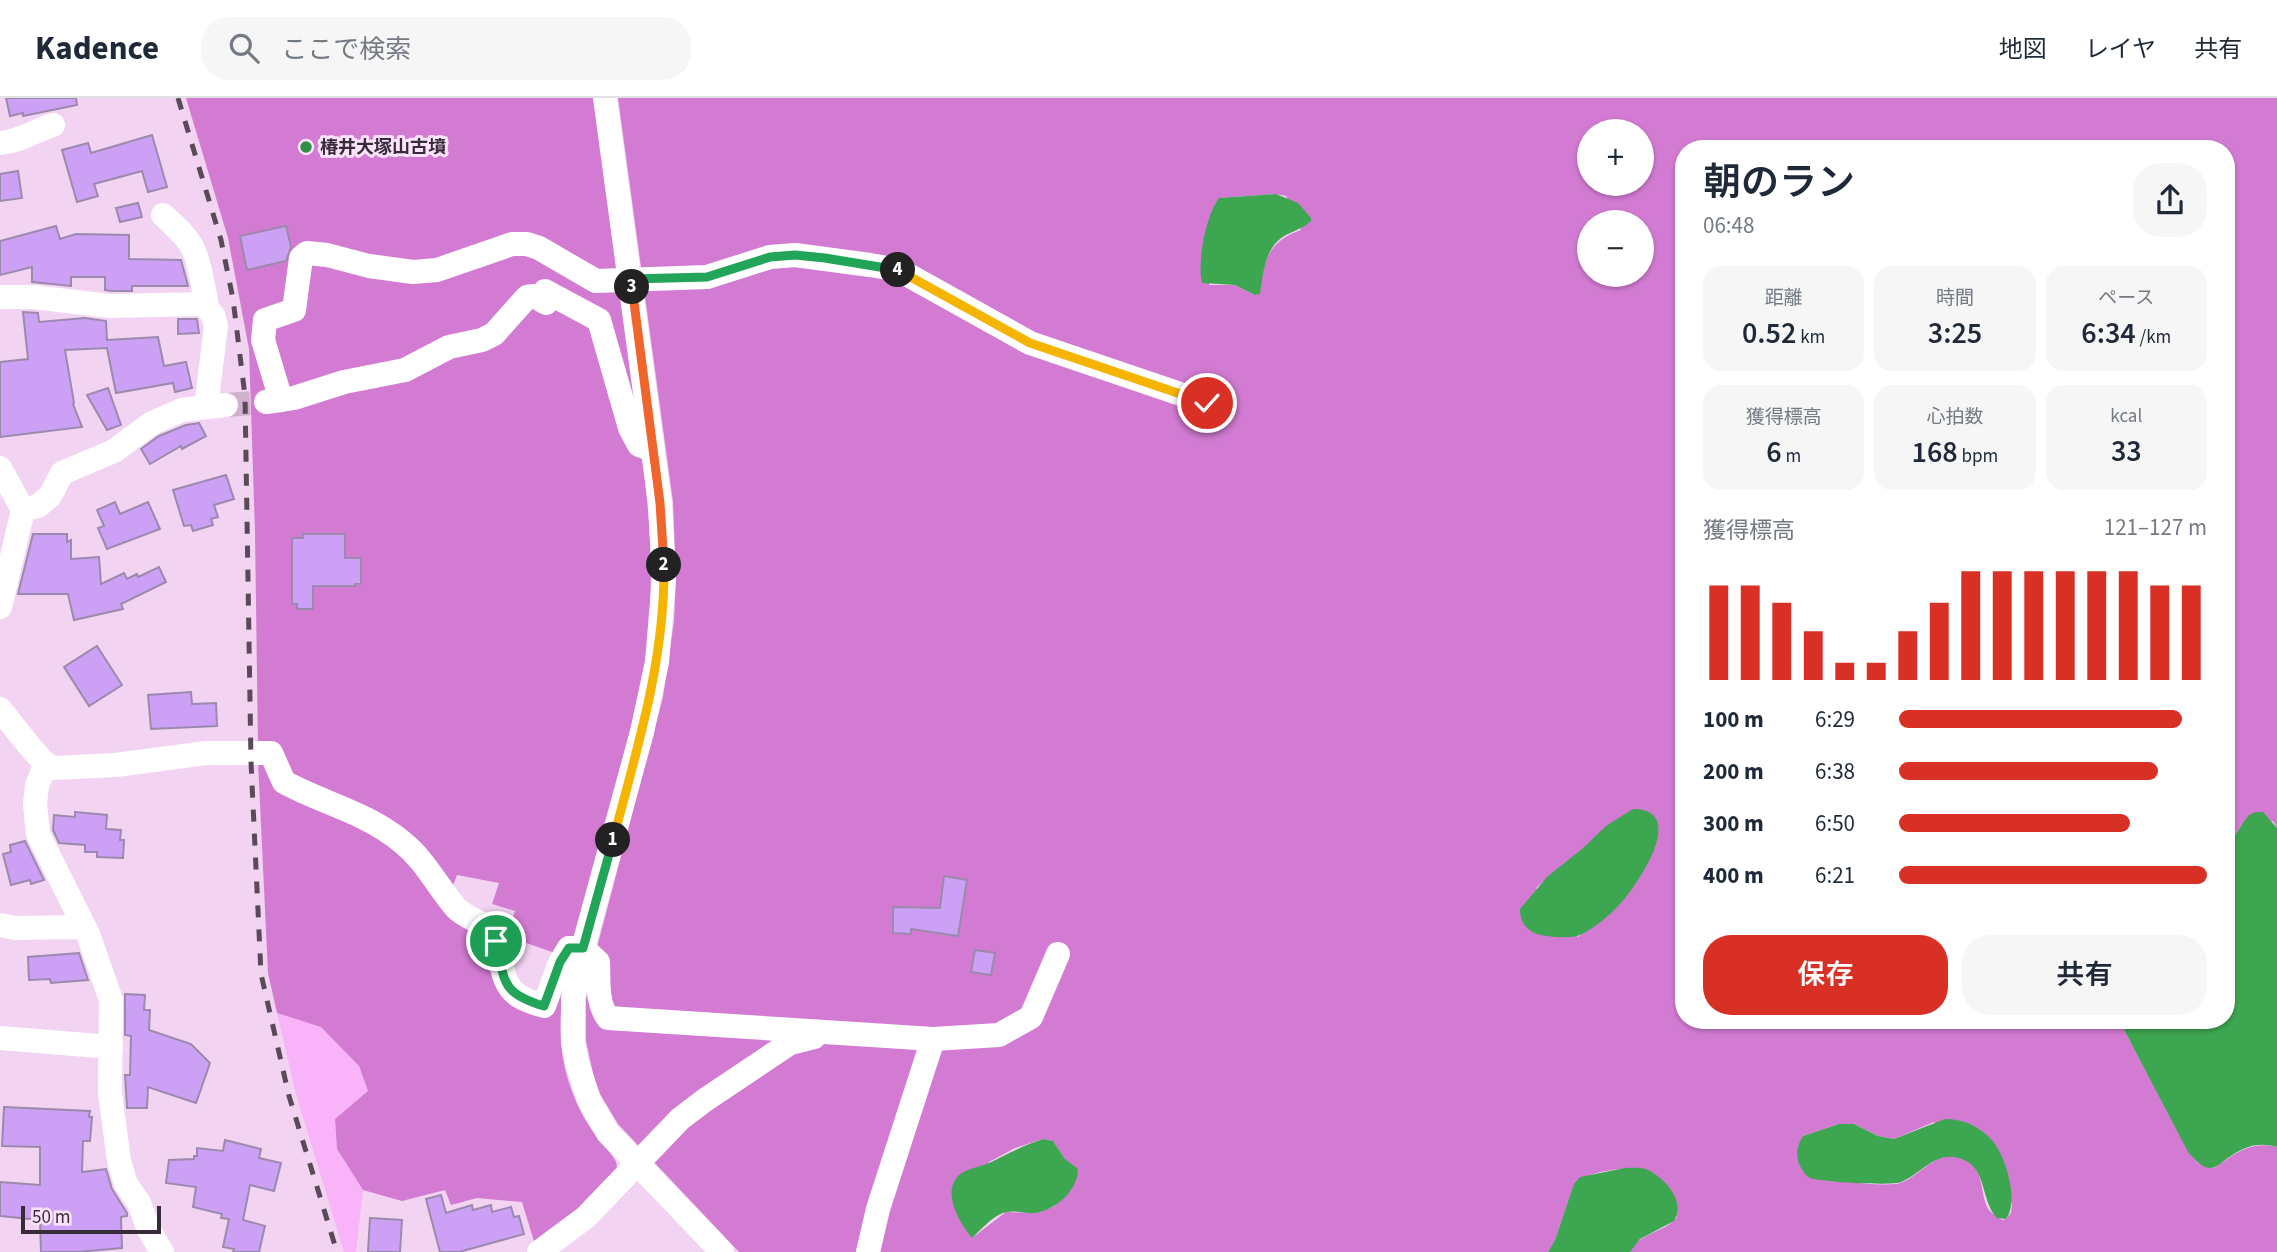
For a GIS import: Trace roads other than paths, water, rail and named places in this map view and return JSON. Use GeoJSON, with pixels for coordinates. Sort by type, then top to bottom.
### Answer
{"type":"FeatureCollection","features":[{"type":"Feature","properties":{"kind":"street"},"geometry":{"type":"LineString","coordinates":[[605,98],[660,503],[663,541],[662,610],[657,662],[642,732],[583,948],[573,999],[572,1020],[577,1063],[597,1116],[608,1133],[722,1252]]}},
{"type":"Feature","properties":{"kind":"street"},"geometry":{"type":"LineString","coordinates":[[0,143],[17,141],[53,125]]}},
{"type":"Feature","properties":{"kind":"street"},"geometry":{"type":"LineString","coordinates":[[163,215],[182,232],[197,254],[203,290],[207,297],[206,306]]}},
{"type":"Feature","properties":{"kind":"street"},"geometry":{"type":"LineString","coordinates":[[653,450],[639,445],[630,428],[599,320],[545,291],[546,303],[534,296],[527,297],[494,334],[482,340],[449,347],[405,370],[344,382],[295,398],[273,401],[263,340],[265,320],[294,310],[301,258],[307,253],[413,272],[437,270],[512,244],[527,244],[539,248],[596,282],[707,277],[770,257],[795,255],[899,270],[1030,343],[1207,403]]}},
{"type":"Feature","properties":{"kind":"street"},"geometry":{"type":"LineString","coordinates":[[0,297],[33,297],[110,306],[204,304],[213,315],[216,326],[216,406],[182,410],[152,423],[114,451],[62,473],[50,496],[38,506],[23,510]]}},
{"type":"Feature","properties":{"kind":"street"},"geometry":{"type":"LineString","coordinates":[[0,468],[23,510],[3,576],[0,607]]}},
{"type":"Feature","properties":{"kind":"street"},"geometry":{"type":"LineString","coordinates":[[0,709],[45,765],[52,768],[116,765],[235,751],[271,753],[284,782],[349,811],[388,832],[411,850],[457,909],[490,929],[496,941],[502,976],[516,996],[544,1006],[560,962],[569,948],[583,948],[598,962],[599,1001],[608,1018],[933,1039],[999,1035],[1031,1017],[1058,954]]}},
{"type":"Feature","properties":{"kind":"street"},"geometry":{"type":"LineString","coordinates":[[45,765],[37,786],[35,804],[38,834],[84,927],[110,1000],[110,1093],[119,1161],[126,1184],[139,1203],[149,1230],[162,1252]]}},
{"type":"Feature","properties":{"kind":"street"},"geometry":{"type":"LineString","coordinates":[[0,925],[15,928],[84,927]]}},
{"type":"Feature","properties":{"kind":"street"},"geometry":{"type":"LineString","coordinates":[[539,1252],[586,1217],[680,1119],[705,1100],[790,1043],[832,1032]]}},
{"type":"Feature","properties":{"kind":"street"},"geometry":{"type":"LineString","coordinates":[[0,1038],[111,1047]]}},
{"type":"Feature","properties":{"kind":"street"},"geometry":{"type":"LineString","coordinates":[[868,1252],[878,1209],[933,1039]]}},
{"type":"Feature","properties":{"kind":"tunnel"},"geometry":{"type":"LineString","coordinates":[[226,405],[266,402]]}},
{"type":"Feature","properties":{"kind":"railway"},"geometry":{"type":"LineString","coordinates":[[178,98],[221,240],[233,299],[245,396],[251,762],[261,974],[289,1096],[337,1252]]}},
{"type":"Feature","properties":{"kind":"place","name":"椿井大塚山古墳"},"geometry":{"type":"Point","coordinates":[306,147]}}]}
